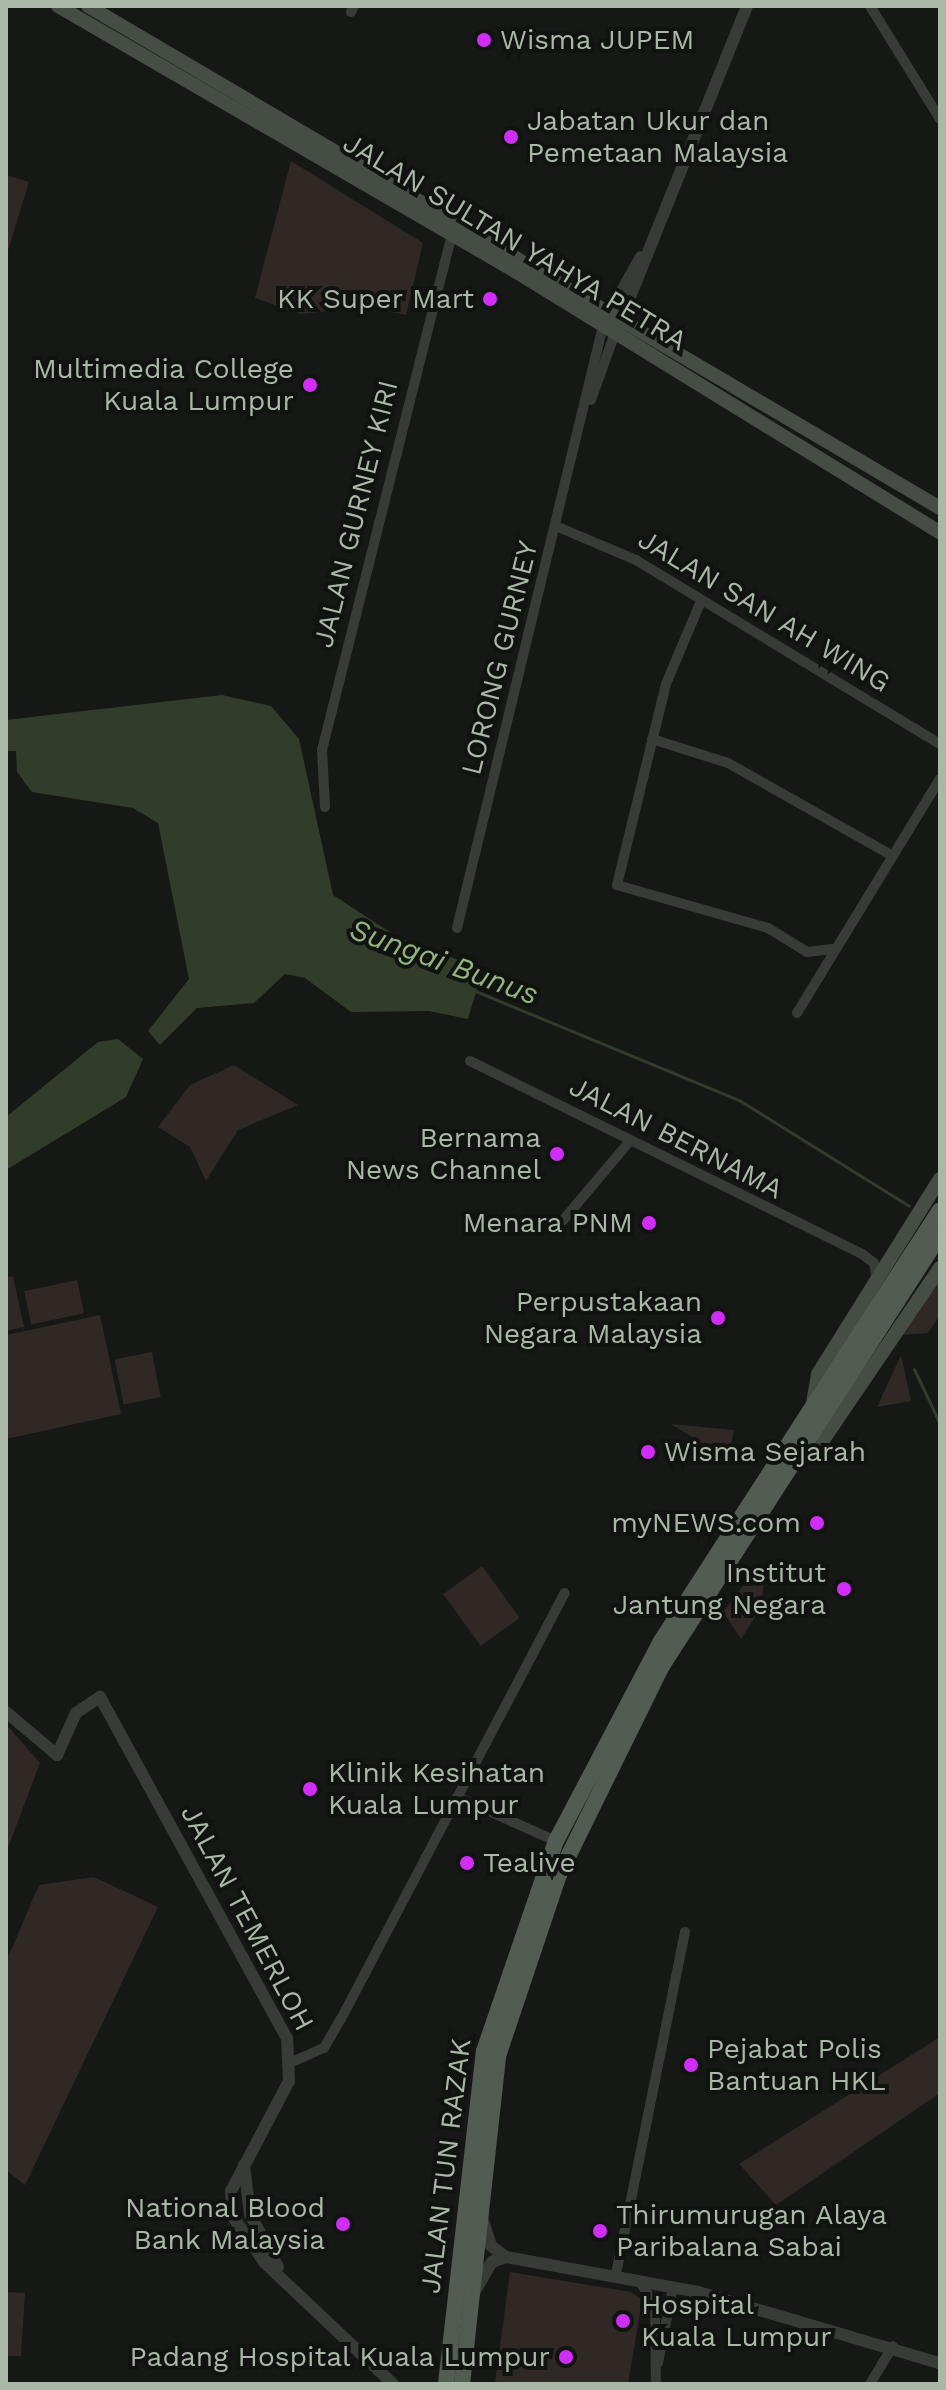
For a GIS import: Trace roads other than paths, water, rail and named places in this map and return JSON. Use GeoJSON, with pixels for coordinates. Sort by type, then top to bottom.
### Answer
{"type":"FeatureCollection","features":[{"type":"Feature","properties":{"kind":"main road","name":"JALAN SULTAN YAHYA PETRA"},"geometry":{"type":"LineString","coordinates":[[58,6],[289,129],[615,315],[940,508]]}},
{"type":"Feature","properties":{"kind":"main road","name":"JALAN SULTAN YAHYA PETRA"},"geometry":{"type":"LineString","coordinates":[[88,6],[289,129],[452,234],[940,532]]}},
{"type":"Feature","properties":{"kind":"main road","name":"JALAN TUN RAZAK"},"geometry":{"type":"LineString","coordinates":[[811,1412],[818,1374],[940,1179]]}},
{"type":"Feature","properties":{"kind":"main road","name":"JALAN TUN RAZAK"},"geometry":{"type":"LineString","coordinates":[[462,2384],[480,2197],[511,2005],[583,1818],[662,1666],[808,1445],[940,1210]]}},
{"type":"Feature","properties":{"kind":"main road","name":"JALAN TUN RAZAK"},"geometry":{"type":"LineString","coordinates":[[446,2384],[484,2051],[556,1841],[631,1691],[811,1412],[857,1356],[940,1235]]}},
{"type":"Feature","properties":{"kind":"main road","name":"JALAN TUN RAZAK"},"geometry":{"type":"LineString","coordinates":[[808,1445],[823,1440],[940,1268]]}},
{"type":"Feature","properties":{"kind":"street"},"geometry":{"type":"LineString","coordinates":[[609,330],[747,6]]}},
{"type":"Feature","properties":{"kind":"street"},"geometry":{"type":"LineString","coordinates":[[870,6],[940,119]]}},
{"type":"Feature","properties":{"kind":"street","name":"JALAN GURNEY KIRI"},"geometry":{"type":"LineString","coordinates":[[325,807],[322,750],[452,234]]}},
{"type":"Feature","properties":{"kind":"street","name":"LORONG GURNEY"},"geometry":{"type":"LineString","coordinates":[[457,928],[609,330]]}},
{"type":"Feature","properties":{"kind":"street","name":"JALAN SAN AH WING"},"geometry":{"type":"LineString","coordinates":[[558,527],[636,560],[940,744]]}},
{"type":"Feature","properties":{"kind":"street"},"geometry":{"type":"LineString","coordinates":[[701,601],[671,665],[617,885],[768,928],[807,952],[832,949]]}},
{"type":"Feature","properties":{"kind":"street"},"geometry":{"type":"LineString","coordinates":[[652,739],[728,763],[893,856]]}},
{"type":"Feature","properties":{"kind":"street"},"geometry":{"type":"LineString","coordinates":[[797,1013],[832,949],[940,779]]}},
{"type":"Feature","properties":{"kind":"street","name":"JALAN BERNAMA"},"geometry":{"type":"LineString","coordinates":[[470,1061],[629,1142],[862,1254],[893,1256]]}},
{"type":"Feature","properties":{"kind":"street"},"geometry":{"type":"LineString","coordinates":[[560,1224],[629,1142]]}},
{"type":"Feature","properties":{"kind":"street"},"geometry":{"type":"LineString","coordinates":[[862,1254],[874,1263],[877,1281]]}},
{"type":"Feature","properties":{"kind":"street"},"geometry":{"type":"LineString","coordinates":[[292,2062],[324,2048],[565,1593]]}},
{"type":"Feature","properties":{"kind":"street","name":"JALAN TEMERLOH"},"geometry":{"type":"LineString","coordinates":[[6,1712],[57,1755],[76,1713],[100,1697],[279,2018],[292,2062],[231,2196]]}},
{"type":"Feature","properties":{"kind":"street"},"geometry":{"type":"LineString","coordinates":[[457,1797],[556,1841]]}},
{"type":"Feature","properties":{"kind":"street"},"geometry":{"type":"LineString","coordinates":[[616,2274],[685,1932]]}},
{"type":"Feature","properties":{"kind":"street"},"geometry":{"type":"LineString","coordinates":[[244,2165],[247,2196],[264,2245],[286,2280]]}},
{"type":"Feature","properties":{"kind":"street"},"geometry":{"type":"LineString","coordinates":[[247,2196],[231,2196],[233,2217],[249,2242],[393,2384]]}},
{"type":"Feature","properties":{"kind":"street"},"geometry":{"type":"LineString","coordinates":[[480,2197],[486,2235],[506,2257]]}},
{"type":"Feature","properties":{"kind":"street"},"geometry":{"type":"LineString","coordinates":[[470,2296],[492,2262],[506,2257],[616,2274],[673,2287],[893,2346],[940,2363]]}},
{"type":"Feature","properties":{"kind":"street"},"geometry":{"type":"LineString","coordinates":[[637,2279],[655,2306],[656,2375],[665,2384]]}},
{"type":"Feature","properties":{"kind":"street"},"geometry":{"type":"LineString","coordinates":[[656,2375],[673,2287]]}},
{"type":"Feature","properties":{"kind":"street"},"geometry":{"type":"LineString","coordinates":[[870,2384],[893,2346]]}},
{"type":"Feature","properties":{"kind":"water"},"geometry":{"type":"Polygon","coordinates":[[[222,695],[271,706],[299,739],[333,895],[399,938],[483,969],[468,1019],[429,1011],[351,1012],[305,978],[285,974],[254,1003],[197,1008],[160,1045],[148,1031],[189,979],[158,823],[133,808],[32,792],[17,772],[16,751],[6,751],[6,720],[222,695]]]}},
{"type":"Feature","properties":{"kind":"water"},"geometry":{"type":"Polygon","coordinates":[[[118,1039],[143,1059],[126,1097],[6,1170],[6,1117],[98,1042],[118,1039]]]}},
{"type":"Feature","properties":{"kind":"waterway","name":"Sungai Bunus"},"geometry":{"type":"LineString","coordinates":[[473,990],[739,1100],[909,1206]]}},
{"type":"Feature","properties":{"kind":"waterway","name":"Sungai Bunus"},"geometry":{"type":"LineString","coordinates":[[914,1369],[940,1424]]}},
{"type":"Feature","properties":{"kind":"place","name":"Wisma JUPEM"},"geometry":{"type":"Point","coordinates":[484,40]}},
{"type":"Feature","properties":{"kind":"place","name":"Jabatan Ukur dan Pemetaan Malaysia"},"geometry":{"type":"Point","coordinates":[511,137]}},
{"type":"Feature","properties":{"kind":"place","name":"KK Super Mart"},"geometry":{"type":"Point","coordinates":[490,299]}},
{"type":"Feature","properties":{"kind":"place","name":"Multimedia College Kuala Lumpur"},"geometry":{"type":"Point","coordinates":[310,385]}},
{"type":"Feature","properties":{"kind":"place","name":"Bernama News Channel"},"geometry":{"type":"Point","coordinates":[557,1154]}},
{"type":"Feature","properties":{"kind":"place","name":"Menara PNM"},"geometry":{"type":"Point","coordinates":[649,1223]}},
{"type":"Feature","properties":{"kind":"place","name":"Perpustakaan Negara Malaysia"},"geometry":{"type":"Point","coordinates":[718,1318]}},
{"type":"Feature","properties":{"kind":"place","name":"Wisma Sejarah"},"geometry":{"type":"Point","coordinates":[648,1452]}},
{"type":"Feature","properties":{"kind":"place","name":"myNEWS.com"},"geometry":{"type":"Point","coordinates":[817,1523]}},
{"type":"Feature","properties":{"kind":"place","name":"Institut Jantung Negara"},"geometry":{"type":"Point","coordinates":[844,1589]}},
{"type":"Feature","properties":{"kind":"place","name":"Klinik Kesihatan Kuala Lumpur"},"geometry":{"type":"Point","coordinates":[310,1789]}},
{"type":"Feature","properties":{"kind":"place","name":"Tealive"},"geometry":{"type":"Point","coordinates":[467,1863]}},
{"type":"Feature","properties":{"kind":"place","name":"Pejabat Polis Bantuan HKL"},"geometry":{"type":"Point","coordinates":[691,2065]}},
{"type":"Feature","properties":{"kind":"place","name":"National Blood Bank Malaysia"},"geometry":{"type":"Point","coordinates":[343,2224]}},
{"type":"Feature","properties":{"kind":"place","name":"Thirumurugan Alaya Paribalana Sabai"},"geometry":{"type":"Point","coordinates":[600,2231]}},
{"type":"Feature","properties":{"kind":"place","name":"Hospital Kuala Lumpur"},"geometry":{"type":"Point","coordinates":[623,2321]}},
{"type":"Feature","properties":{"kind":"place","name":"Padang Hospital Kuala Lumpur"},"geometry":{"type":"Point","coordinates":[566,2357]}}]}
